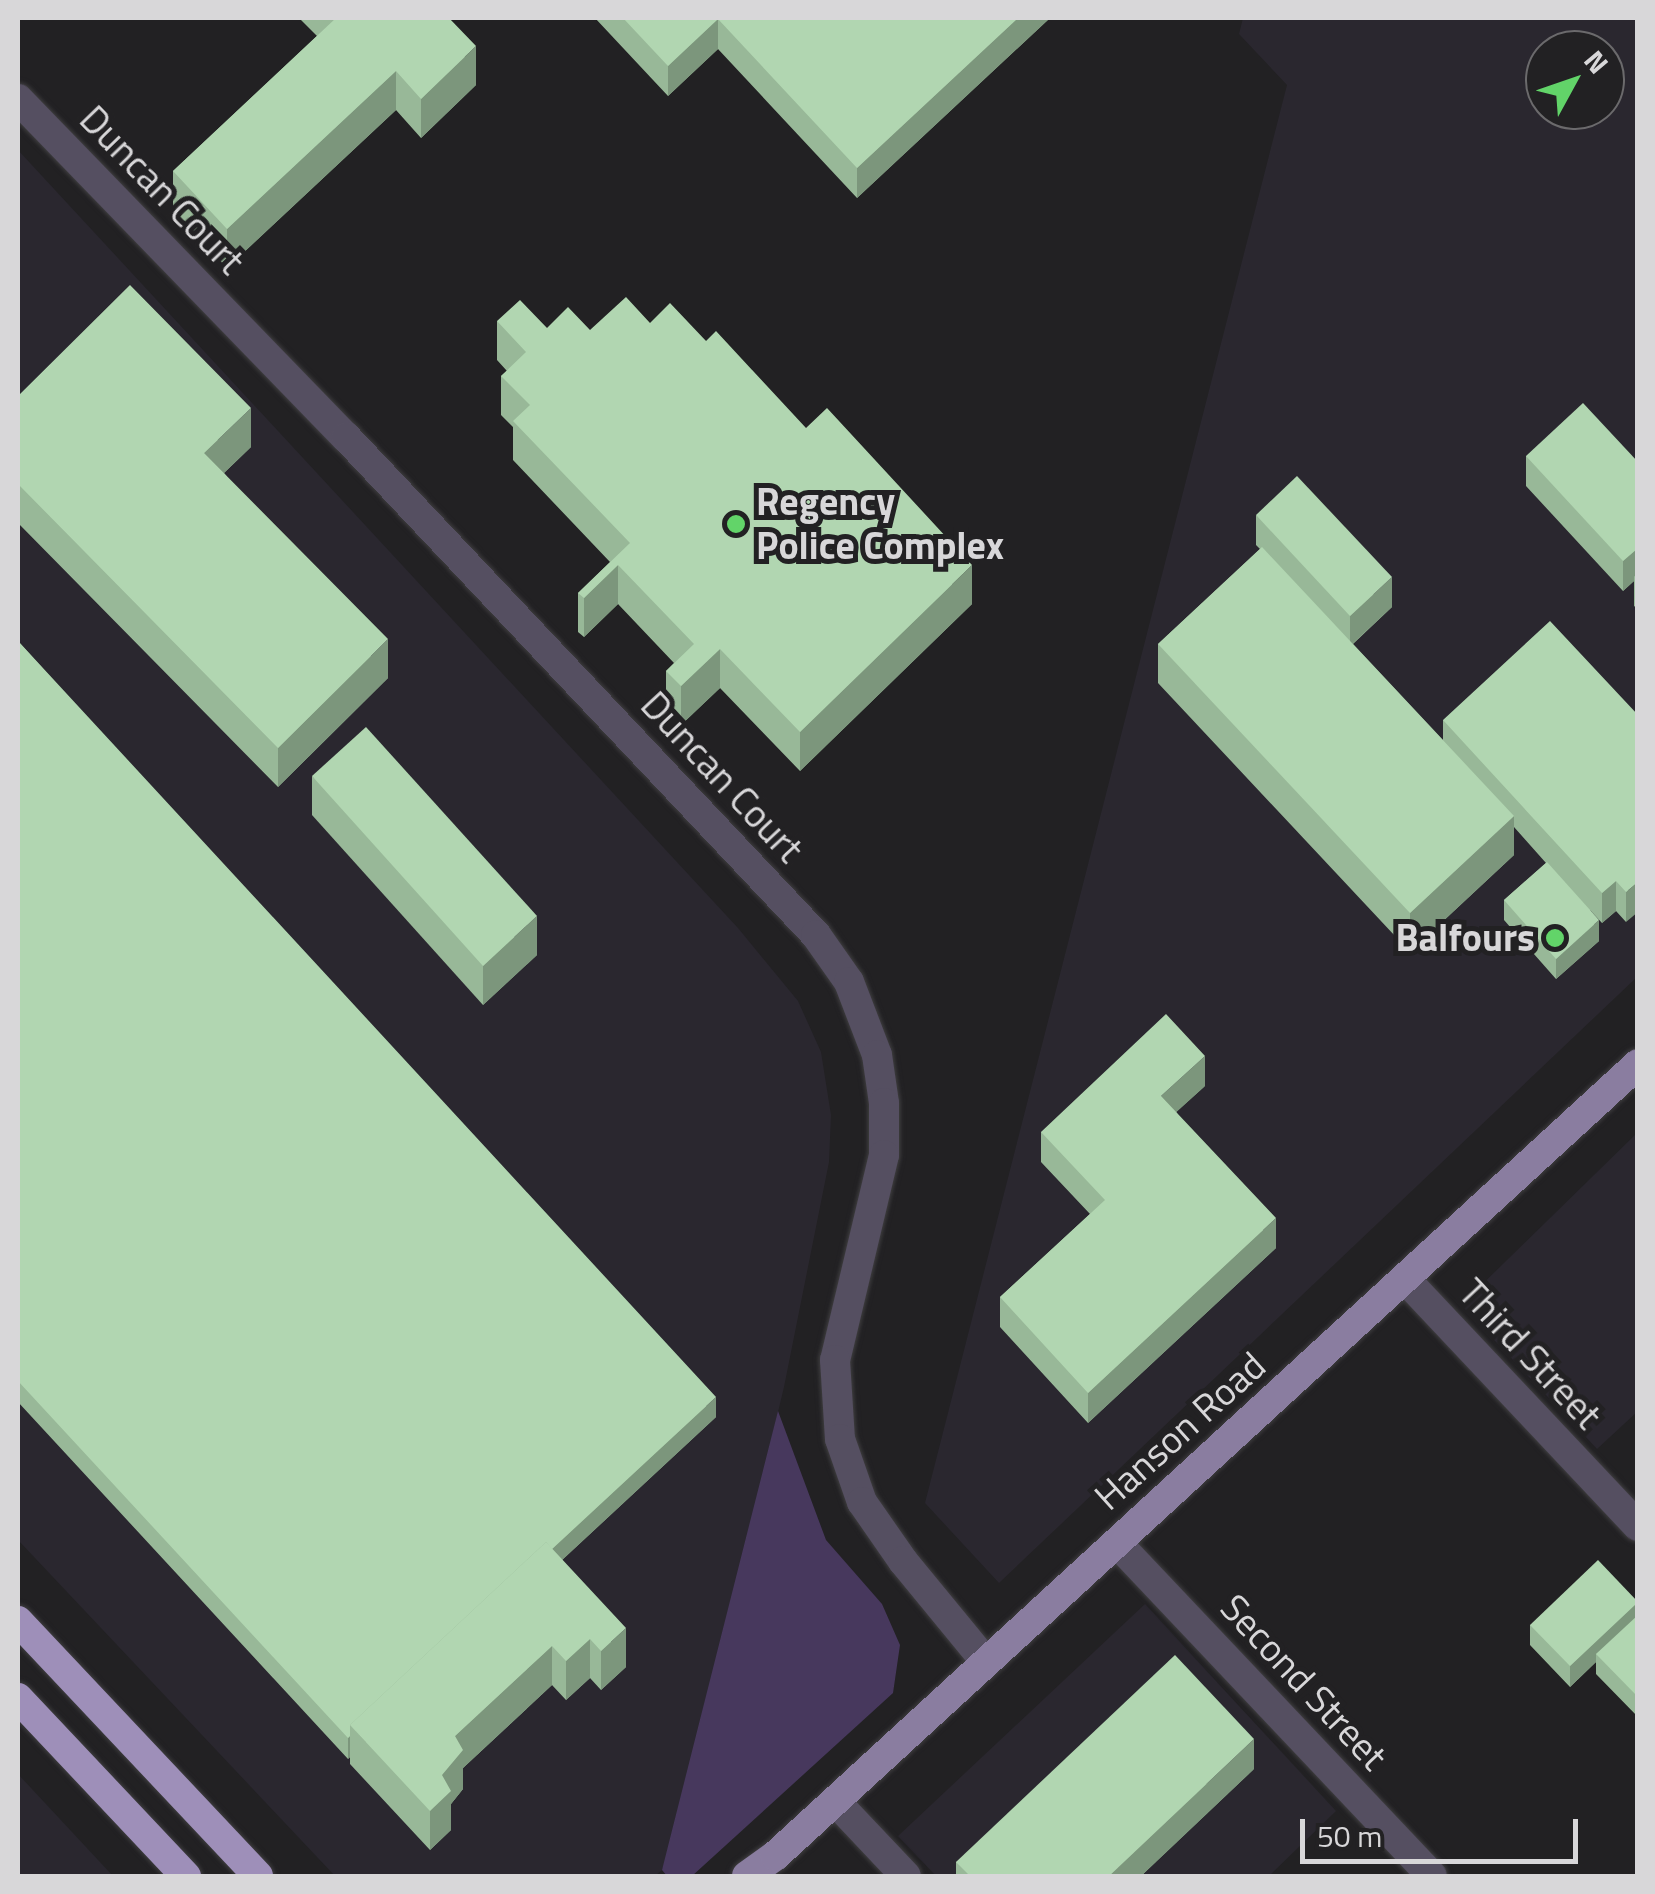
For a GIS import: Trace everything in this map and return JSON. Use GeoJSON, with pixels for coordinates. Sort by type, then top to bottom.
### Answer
{"type":"FeatureCollection","features":[{"type":"Feature","properties":{"kind":"highway"},"geometry":{"type":"LineString","coordinates":[[18,1621],[258,1876]]}},
{"type":"Feature","properties":{"kind":"highway"},"geometry":{"type":"LineString","coordinates":[[18,1698],[186,1876]]}},
{"type":"Feature","properties":{"kind":"main road","name":"Hanson Road"},"geometry":{"type":"LineString","coordinates":[[747,1876],[767,1866],[834,1800],[1638,1064]]}},
{"type":"Feature","properties":{"kind":"street","name":"Duncan Court"},"geometry":{"type":"LineString","coordinates":[[18,99],[346,437],[789,906],[816,935],[848,982],[877,1055],[884,1103],[884,1155],[835,1360],[840,1439],[862,1502],[903,1561],[986,1662]]}},
{"type":"Feature","properties":{"kind":"street","name":"Third Street"},"geometry":{"type":"LineString","coordinates":[[1406,1280],[1638,1526]]}},
{"type":"Feature","properties":{"kind":"street","name":"Second Street"},"geometry":{"type":"LineString","coordinates":[[1117,1542],[1432,1876]]}},
{"type":"Feature","properties":{"kind":"street"},"geometry":{"type":"LineString","coordinates":[[834,1800],[906,1876]]}},
{"type":"Feature","properties":{"kind":"shaded area"},"geometry":{"type":"Polygon","coordinates":[[[1243,18],[1637,18],[1637,977],[999,1583],[925,1503],[1287,85],[1239,34],[1243,18]]]}},
{"type":"Feature","properties":{"kind":"shaded area"},"geometry":{"type":"Polygon","coordinates":[[[18,150],[738,928],[798,1001],[821,1052],[831,1115],[829,1162],[784,1387],[682,1814],[662,1870],[655,1876],[335,1876],[18,1540],[18,150]]]}},
{"type":"Feature","properties":{"kind":"shaded area"},"geometry":{"type":"Polygon","coordinates":[[[1637,1133],[1637,1412],[1597,1449],[1461,1305],[1637,1133]]]}},
{"type":"Feature","properties":{"kind":"shaded area"},"geometry":{"type":"Polygon","coordinates":[[[778,1411],[826,1540],[882,1604],[900,1645],[893,1693],[692,1876],[667,1876],[662,1870],[778,1411]]]}},
{"type":"Feature","properties":{"kind":"shaded area"},"geometry":{"type":"Polygon","coordinates":[[[1145,1604],[1336,1811],[1269,1876],[936,1876],[898,1836],[1145,1604]]]}},
{"type":"Feature","properties":{"kind":"shaded area"},"geometry":{"type":"Polygon","coordinates":[[[18,1774],[113,1876],[18,1876],[18,1774]]]}},
{"type":"Feature","properties":{"kind":"building"},"geometry":{"type":"Polygon","coordinates":[[[336,18],[449,18],[476,46],[421,99],[396,71],[227,229],[173,171],[336,18]]]}},
{"type":"Feature","properties":{"kind":"building"},"geometry":{"type":"Polygon","coordinates":[[[623,18],[1018,18],[857,168],[718,19],[668,66],[623,18]]]}},
{"type":"Feature","properties":{"kind":"building"},"geometry":{"type":"Polygon","coordinates":[[[130,285],[251,408],[204,453],[388,639],[278,748],[18,484],[18,396],[130,285]]]}},
{"type":"Feature","properties":{"kind":"building","name":"Regency Police Complex"},"geometry":{"type":"Polygon","coordinates":[[[626,297],[650,323],[670,303],[706,341],[716,331],[806,428],[827,408],[972,565],[800,732],[720,649],[681,686],[666,671],[694,644],[618,565],[584,598],[578,593],[630,543],[513,421],[530,405],[501,376],[526,352],[497,321],[520,300],[547,328],[568,307],[590,330],[626,297]]]}},
{"type":"Feature","properties":{"kind":"building"},"geometry":{"type":"Polygon","coordinates":[[[1583,403],[1638,462],[1638,548],[1623,561],[1526,456],[1583,403]]]}},
{"type":"Feature","properties":{"kind":"building"},"geometry":{"type":"Polygon","coordinates":[[[1297,476],[1392,577],[1350,616],[1256,515],[1297,476]]]}},
{"type":"Feature","properties":{"kind":"building"},"geometry":{"type":"Polygon","coordinates":[[[1262,547],[1514,816],[1410,913],[1158,644],[1262,547]]]}},
{"type":"Feature","properties":{"kind":"building"},"geometry":{"type":"Polygon","coordinates":[[[1550,621],[1638,715],[1638,882],[1626,892],[1616,881],[1602,893],[1443,720],[1550,621]]]}},
{"type":"Feature","properties":{"kind":"building"},"geometry":{"type":"Polygon","coordinates":[[[18,641],[716,1397],[552,1549],[546,1542],[350,1725],[348,1738],[18,1381],[18,641]]]}},
{"type":"Feature","properties":{"kind":"building"},"geometry":{"type":"Polygon","coordinates":[[[366,727],[537,916],[483,966],[312,776],[366,727]]]}},
{"type":"Feature","properties":{"kind":"building"},"geometry":{"type":"Polygon","coordinates":[[[1547,862],[1599,920],[1556,959],[1504,900],[1547,862]]]}},
{"type":"Feature","properties":{"kind":"building"},"geometry":{"type":"Polygon","coordinates":[[[1166,1014],[1205,1056],[1161,1096],[1276,1218],[1088,1393],[1000,1297],[1105,1200],[1041,1132],[1166,1014]]]}},
{"type":"Feature","properties":{"kind":"building"},"geometry":{"type":"Polygon","coordinates":[[[546,1542],[626,1628],[601,1651],[590,1639],[566,1661],[552,1646],[455,1736],[463,1750],[442,1775],[451,1791],[430,1811],[350,1725],[546,1542]]]}},
{"type":"Feature","properties":{"kind":"building"},"geometry":{"type":"Polygon","coordinates":[[[1598,1560],[1638,1602],[1570,1666],[1530,1625],[1598,1560]]]}},
{"type":"Feature","properties":{"kind":"building"},"geometry":{"type":"Polygon","coordinates":[[[1638,1615],[1638,1697],[1596,1654],[1638,1615]]]}},
{"type":"Feature","properties":{"kind":"building"},"geometry":{"type":"Polygon","coordinates":[[[1175,1655],[1254,1739],[1109,1876],[970,1876],[956,1862],[1175,1655]]]}},
{"type":"Feature","properties":{"kind":"place","name":"Regency Police Complex"},"geometry":{"type":"Point","coordinates":[736,524]}},
{"type":"Feature","properties":{"kind":"place","name":"Balfours"},"geometry":{"type":"Point","coordinates":[1555,938]}}]}
